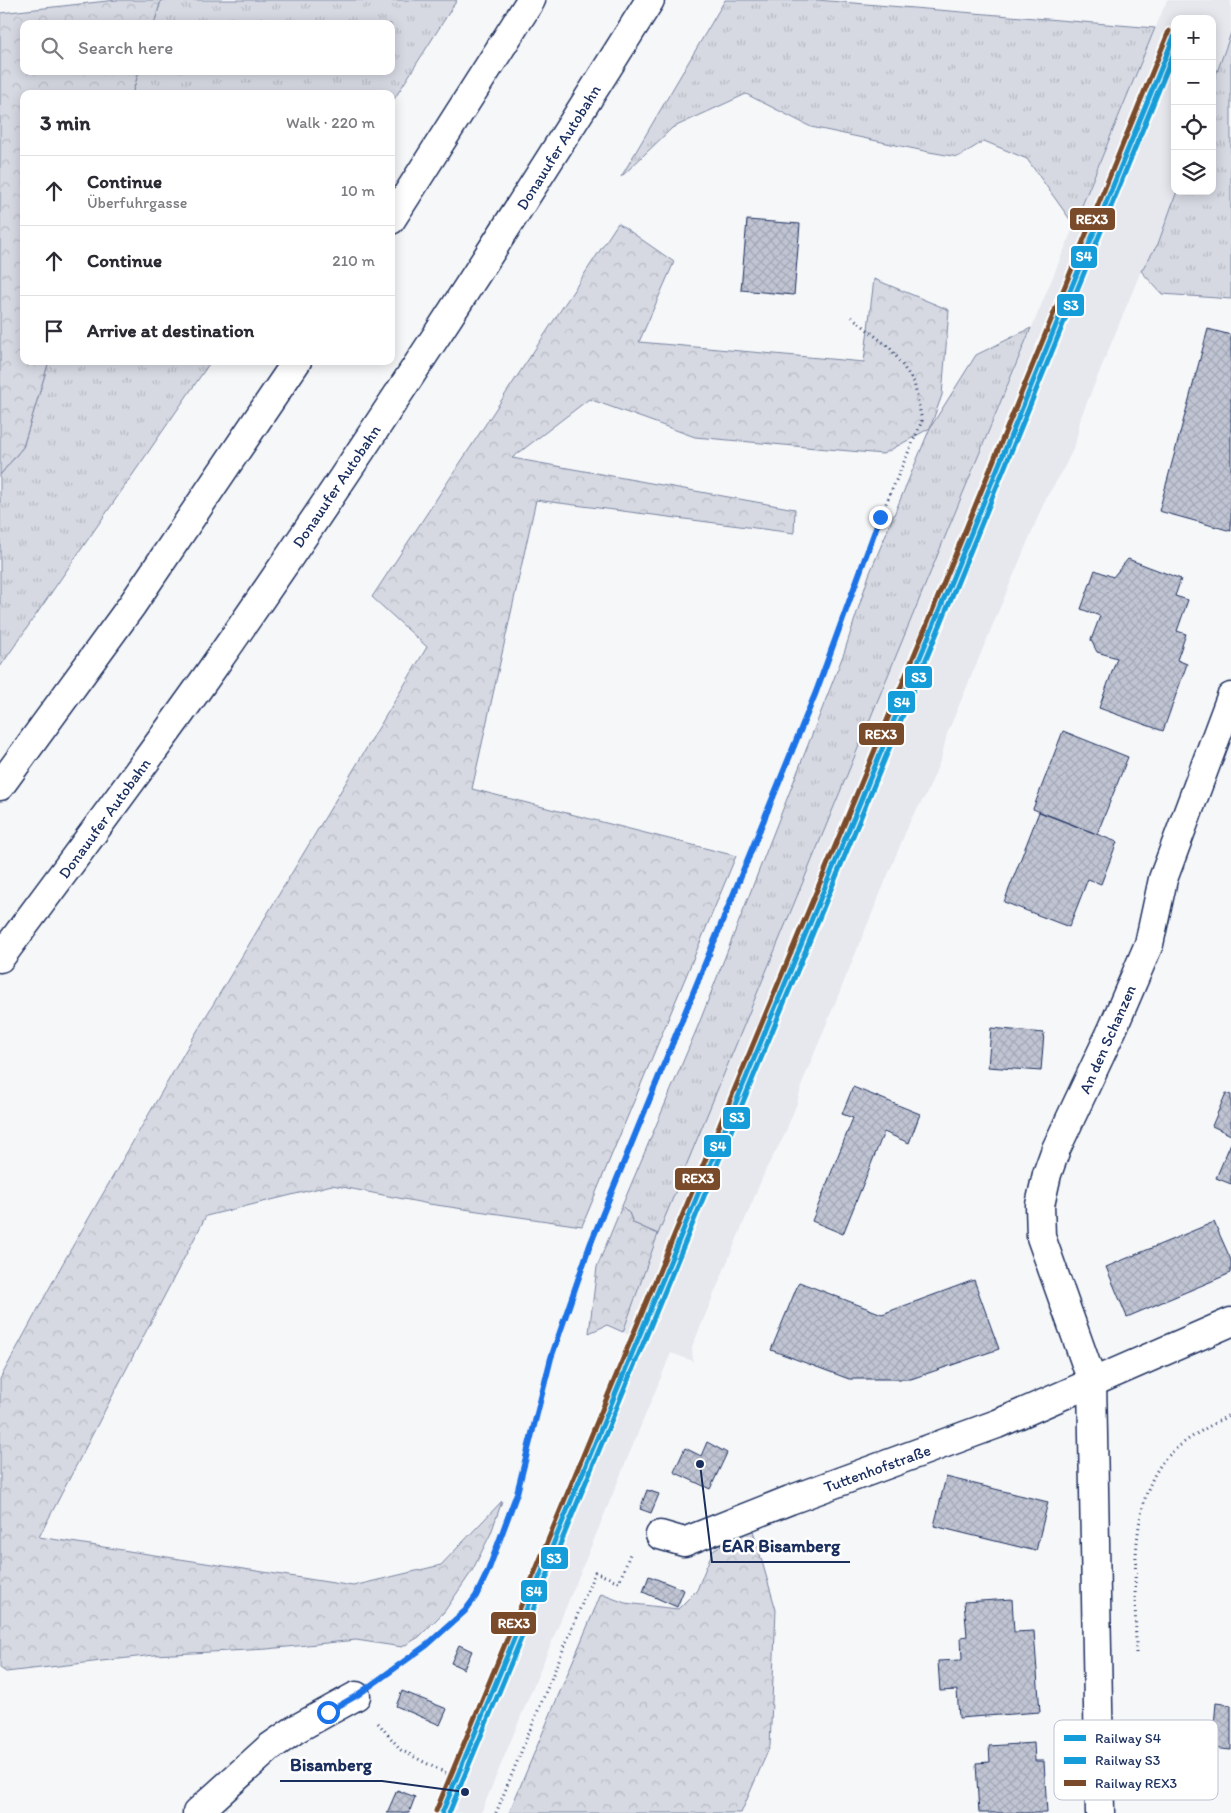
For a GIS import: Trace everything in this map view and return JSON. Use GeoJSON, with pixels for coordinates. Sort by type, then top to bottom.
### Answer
{"type":"FeatureCollection","features":[{"type":"Feature","properties":{"kind":"main road"},"geometry":{"type":"LineString","coordinates":[[395,214],[531,0]]}},
{"type":"Feature","properties":{"kind":"main road","name":"Donauufer Autobahn"},"geometry":{"type":"LineString","coordinates":[[0,958],[215,664],[414,371],[650,0]]}},
{"type":"Feature","properties":{"kind":"main road"},"geometry":{"type":"LineString","coordinates":[[0,786],[132,605],[294,365]]}},
{"type":"Feature","properties":{"kind":"main road","name":"An den Schanzen"},"geometry":{"type":"LineString","coordinates":[[1092,1381],[1041,1237],[1040,1205],[1047,1174],[1056,1150],[1113,1028],[1149,944],[1162,879],[1231,697]]}},
{"type":"Feature","properties":{"kind":"main road","name":"Tuttenhofstraße"},"geometry":{"type":"LineString","coordinates":[[660,1535],[684,1542],[782,1503],[997,1424],[1231,1322]]}},
{"type":"Feature","properties":{"kind":"main road"},"geometry":{"type":"LineString","coordinates":[[1092,1381],[1098,1720]]}},
{"type":"Feature","properties":{"kind":"main road"},"geometry":{"type":"LineString","coordinates":[[197,1813],[270,1747],[296,1729],[356,1696]]}},
{"type":"Feature","properties":{"kind":"main road"},"geometry":{"type":"LineString","coordinates":[[1100,1800],[1100,1813]]}},
{"type":"Feature","properties":{"kind":"path"},"geometry":{"type":"LineString","coordinates":[[446,1774],[401,1750],[356,1696],[414,1655],[459,1616],[476,1596],[488,1571],[517,1493],[553,1350],[590,1245],[733,900],[816,692],[880,517],[922,421],[914,382],[891,349],[852,317]]}},
{"type":"Feature","properties":{"kind":"path"},"geometry":{"type":"LineString","coordinates":[[1136,1662],[1137,1537],[1146,1492],[1161,1465],[1184,1442],[1231,1414]]}},
{"type":"Feature","properties":{"kind":"path"},"geometry":{"type":"LineString","coordinates":[[496,1813],[595,1572],[619,1582],[642,1528],[660,1535]]}},
{"type":"Feature","properties":{"kind":"shaded area"},"geometry":{"type":"Polygon","coordinates":[[[1167,0],[1231,0],[1231,33],[1216,75],[1216,15],[1171,15],[1171,195],[1176,195],[1170,214],[1158,244],[1141,271],[1081,417],[1075,445],[1061,474],[1046,498],[947,734],[941,759],[926,795],[911,819],[803,1081],[797,1103],[784,1136],[766,1169],[692,1347],[693,1361],[671,1353],[481,1813],[431,1813],[628,1335],[623,1332],[658,1234],[1167,0]]]}},
{"type":"Feature","properties":{"kind":"green space"},"geometry":{"type":"Polygon","coordinates":[[[116,0],[161,0],[155,20],[20,20],[20,75],[138,75],[133,90],[20,90],[20,365],[48,365],[23,447],[0,475],[0,13],[116,0]]]}},
{"type":"Feature","properties":{"kind":"green space"},"geometry":{"type":"Polygon","coordinates":[[[161,0],[457,0],[395,98],[395,90],[133,90],[138,75],[395,75],[395,20],[155,20],[161,0]]]}},
{"type":"Feature","properties":{"kind":"green space"},"geometry":{"type":"Polygon","coordinates":[[[725,0],[817,0],[1155,28],[1074,225],[1027,159],[984,141],[958,157],[929,152],[811,127],[746,94],[672,128],[621,177],[725,0]]]}},
{"type":"Feature","properties":{"kind":"green space"},"geometry":{"type":"Polygon","coordinates":[[[1231,33],[1231,299],[1162,294],[1141,271],[1158,244],[1176,195],[1216,195],[1216,75],[1231,33]]]}},
{"type":"Feature","properties":{"kind":"green space"},"geometry":{"type":"Polygon","coordinates":[[[618,223],[674,262],[639,342],[864,362],[874,279],[949,310],[942,395],[930,428],[883,454],[695,437],[589,399],[512,458],[795,509],[794,533],[536,500],[472,789],[736,856],[582,1226],[429,1204],[332,1185],[206,1216],[39,1537],[353,1586],[441,1565],[502,1501],[491,1533],[472,1571],[444,1612],[419,1637],[402,1647],[356,1640],[267,1649],[154,1655],[6,1672],[0,1668],[0,1379],[63,1263],[187,1048],[427,647],[372,597],[618,223]]]}},
{"type":"Feature","properties":{"kind":"green space"},"geometry":{"type":"Polygon","coordinates":[[[1031,328],[658,1234],[633,1223],[629,1213],[622,1206],[698,1026],[844,653],[869,575],[930,428],[976,355],[1031,328]]]}},
{"type":"Feature","properties":{"kind":"green space"},"geometry":{"type":"Polygon","coordinates":[[[48,365],[208,365],[0,667],[0,475],[23,447],[48,365]]]}},
{"type":"Feature","properties":{"kind":"green space"},"geometry":{"type":"Polygon","coordinates":[[[622,1206],[629,1213],[633,1223],[658,1234],[623,1332],[607,1325],[589,1333],[597,1267],[622,1206]]]}},
{"type":"Feature","properties":{"kind":"green space"},"geometry":{"type":"Polygon","coordinates":[[[752,1527],[776,1610],[770,1746],[741,1813],[509,1813],[601,1594],[625,1603],[678,1609],[697,1590],[713,1550],[752,1527]]]}},
{"type":"Feature","properties":{"kind":"building"},"geometry":{"type":"Polygon","coordinates":[[[747,220],[800,224],[794,295],[741,290],[747,220]]]}},
{"type":"Feature","properties":{"kind":"building"},"geometry":{"type":"Polygon","coordinates":[[[1208,329],[1231,335],[1231,531],[1159,511],[1208,329]]]}},
{"type":"Feature","properties":{"kind":"building"},"geometry":{"type":"Polygon","coordinates":[[[1128,559],[1181,579],[1175,596],[1188,600],[1177,631],[1186,634],[1177,660],[1187,664],[1163,731],[1099,708],[1117,658],[1097,652],[1091,640],[1100,616],[1081,609],[1095,570],[1113,577],[1128,559]]]}},
{"type":"Feature","properties":{"kind":"building"},"geometry":{"type":"Polygon","coordinates":[[[1063,731],[1128,757],[1097,834],[1033,809],[1063,731]]]}},
{"type":"Feature","properties":{"kind":"building"},"geometry":{"type":"Polygon","coordinates":[[[1039,812],[1117,842],[1101,884],[1088,879],[1069,927],[1004,902],[1039,812]]]}},
{"type":"Feature","properties":{"kind":"building"},"geometry":{"type":"Polygon","coordinates":[[[991,1028],[1044,1033],[1041,1071],[988,1067],[991,1028]]]}},
{"type":"Feature","properties":{"kind":"building"},"geometry":{"type":"Polygon","coordinates":[[[853,1087],[920,1114],[909,1143],[884,1132],[843,1234],[812,1221],[853,1118],[842,1114],[853,1087]]]}},
{"type":"Feature","properties":{"kind":"building"},"geometry":{"type":"Polygon","coordinates":[[[1226,1093],[1231,1095],[1231,1135],[1212,1126],[1226,1093]]]}},
{"type":"Feature","properties":{"kind":"building"},"geometry":{"type":"Polygon","coordinates":[[[1231,1143],[1231,1184],[1216,1178],[1231,1143]]]}},
{"type":"Feature","properties":{"kind":"building"},"geometry":{"type":"Polygon","coordinates":[[[1214,1222],[1231,1260],[1231,1273],[1127,1317],[1106,1267],[1214,1222]]]}},
{"type":"Feature","properties":{"kind":"building"},"geometry":{"type":"Polygon","coordinates":[[[974,1280],[999,1349],[911,1379],[849,1379],[771,1350],[799,1282],[882,1314],[974,1280]]]}},
{"type":"Feature","properties":{"kind":"building"},"geometry":{"type":"Polygon","coordinates":[[[707,1442],[727,1453],[710,1489],[674,1472],[685,1448],[701,1456],[707,1442]]]}},
{"type":"Feature","properties":{"kind":"building"},"geometry":{"type":"Polygon","coordinates":[[[946,1477],[1048,1502],[1036,1551],[934,1526],[946,1477]]]}},
{"type":"Feature","properties":{"kind":"building"},"geometry":{"type":"Polygon","coordinates":[[[647,1490],[659,1494],[651,1513],[640,1509],[647,1490]]]}},
{"type":"Feature","properties":{"kind":"building"},"geometry":{"type":"Polygon","coordinates":[[[649,1576],[684,1590],[677,1607],[643,1592],[649,1576]]]}},
{"type":"Feature","properties":{"kind":"building"},"geometry":{"type":"Polygon","coordinates":[[[1012,1599],[1014,1632],[1034,1631],[1040,1712],[959,1718],[957,1690],[940,1691],[938,1661],[962,1660],[961,1637],[967,1636],[964,1602],[1012,1599]]]}},
{"type":"Feature","properties":{"kind":"building"},"geometry":{"type":"Polygon","coordinates":[[[459,1645],[472,1651],[464,1669],[451,1663],[459,1645]]]}},
{"type":"Feature","properties":{"kind":"building"},"geometry":{"type":"Polygon","coordinates":[[[402,1691],[447,1709],[440,1725],[396,1706],[402,1691]]]}},
{"type":"Feature","properties":{"kind":"building"},"geometry":{"type":"Polygon","coordinates":[[[1216,1703],[1231,1705],[1231,1750],[1218,1749],[1218,1720],[1214,1720],[1216,1703]]]}},
{"type":"Feature","properties":{"kind":"building"},"geometry":{"type":"Polygon","coordinates":[[[1034,1743],[1035,1761],[1044,1761],[1047,1813],[979,1813],[976,1763],[990,1762],[989,1746],[1034,1743]]]}},
{"type":"Feature","properties":{"kind":"building"},"geometry":{"type":"Polygon","coordinates":[[[397,1790],[415,1797],[409,1813],[387,1813],[397,1790]]]}},
{"type":"Feature","properties":{"kind":"rail line","name":"REX3"},"geometry":{"type":"LineString","coordinates":[[436,1811],[929,619],[1169,31]]}},
{"type":"Feature","properties":{"kind":"rail line","name":"S4"},"geometry":{"type":"LineString","coordinates":[[442,1813],[935,621],[1171,44]]}},
{"type":"Feature","properties":{"kind":"rail line","name":"S3"},"geometry":{"type":"LineString","coordinates":[[449,1813],[941,623],[1171,60]]}},
{"type":"Feature","properties":{"kind":"place","name":"EAR Bisamberg"},"geometry":{"type":"Point","coordinates":[700,1464]}},
{"type":"Feature","properties":{"kind":"place","name":"Bisamberg"},"geometry":{"type":"Point","coordinates":[465,1792]}},
{"type":"Feature","properties":{"kind":"route"},"geometry":{"type":"LineString","coordinates":[[328,1712],[356,1696],[427,1645],[465,1611],[476,1596],[488,1571],[517,1493],[551,1358],[590,1245],[733,900],[816,692],[880,517]]}}]}
